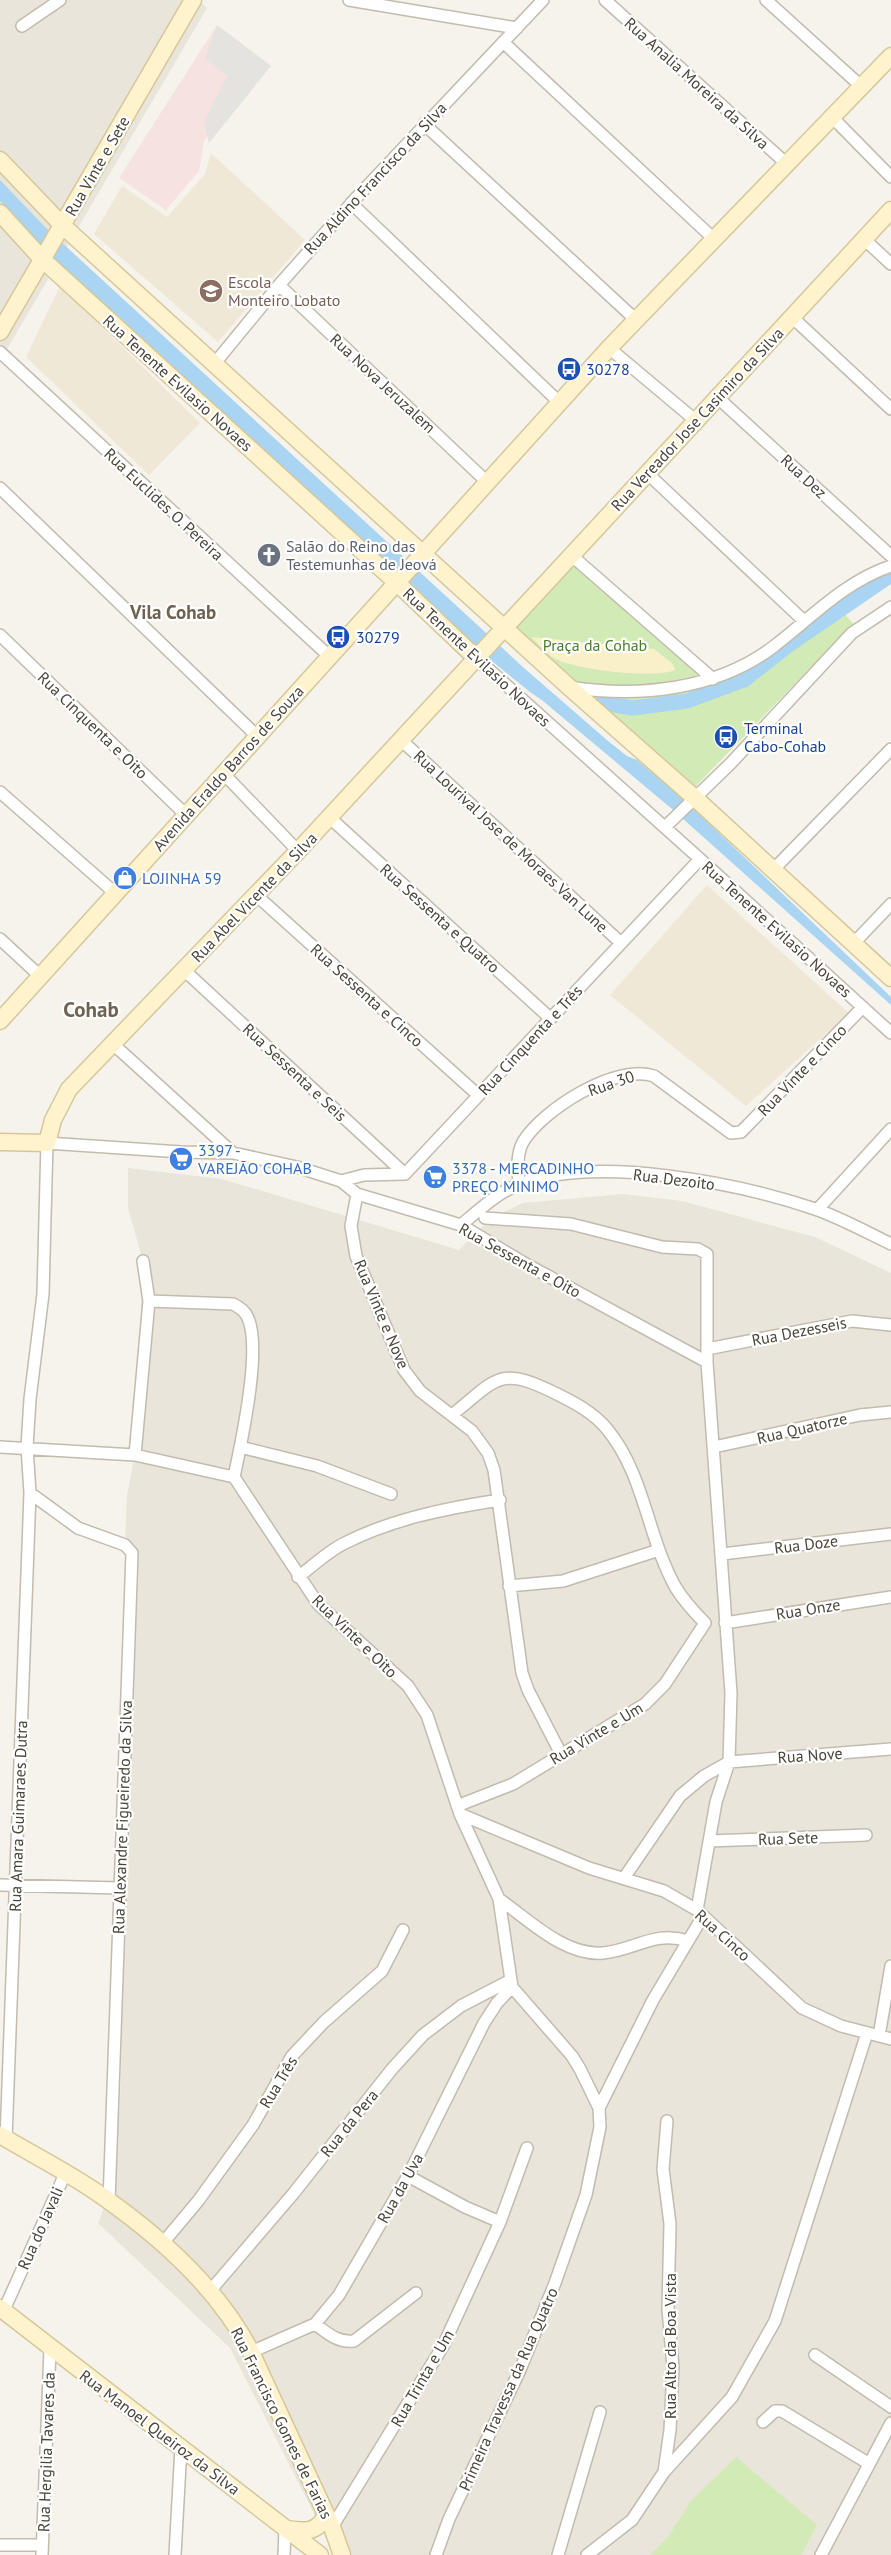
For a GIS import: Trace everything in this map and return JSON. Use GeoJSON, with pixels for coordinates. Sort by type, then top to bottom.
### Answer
{"type":"FeatureCollection","features":[{"type":"Feature","properties":{"kind":"street"},"geometry":{"type":"LineString","coordinates":[[22,26],[60,0]]}},
{"type":"Feature","properties":{"kind":"street","name":"Rua Vinte e Sete"},"geometry":{"type":"LineString","coordinates":[[0,332],[193,0]]}},
{"type":"Feature","properties":{"kind":"street"},"geometry":{"type":"LineString","coordinates":[[349,0],[517,28]]}},
{"type":"Feature","properties":{"kind":"street","name":"Rua Aldino Francisco da Silva"},"geometry":{"type":"LineString","coordinates":[[215,363],[279,285],[351,203],[543,0]]}},
{"type":"Feature","properties":{"kind":"street","name":"Rua Analia Moreira da Silva"},"geometry":{"type":"LineString","coordinates":[[606,0],[788,165]]}},
{"type":"Feature","properties":{"kind":"street"},"geometry":{"type":"LineString","coordinates":[[766,0],[862,87]]}},
{"type":"Feature","properties":{"kind":"street"},"geometry":{"type":"LineString","coordinates":[[503,42],[715,240]]}},
{"type":"Feature","properties":{"kind":"street"},"geometry":{"type":"LineString","coordinates":[[351,203],[560,402],[635,319],[715,240],[891,56]]}},
{"type":"Feature","properties":{"kind":"street"},"geometry":{"type":"LineString","coordinates":[[833,118],[891,177]]}},
{"type":"Feature","properties":{"kind":"street"},"geometry":{"type":"LineString","coordinates":[[424,124],[635,319]]}},
{"type":"Feature","properties":{"kind":"street"},"geometry":{"type":"LineString","coordinates":[[0,160],[60,230],[215,363],[417,558],[499,633],[569,687],[891,978]]}},
{"type":"Feature","properties":{"kind":"street","name":"Rua Vereador Jose Casimiro da Silva"},"geometry":{"type":"LineString","coordinates":[[477,655],[891,210]]}},
{"type":"Feature","properties":{"kind":"street","name":"Rua Tenente Evilasio Novaes"},"geometry":{"type":"LineString","coordinates":[[0,213],[44,256],[477,655],[891,1034]]}},
{"type":"Feature","properties":{"kind":"street"},"geometry":{"type":"LineString","coordinates":[[864,240],[891,264]]}},
{"type":"Feature","properties":{"kind":"street","name":"Rua Nova Jeruzalem"},"geometry":{"type":"LineString","coordinates":[[279,285],[487,482]]}},
{"type":"Feature","properties":{"kind":"street"},"geometry":{"type":"LineString","coordinates":[[792,316],[891,409]]}},
{"type":"Feature","properties":{"kind":"street"},"geometry":{"type":"LineString","coordinates":[[609,348],[695,420]]}},
{"type":"Feature","properties":{"kind":"street","name":"Rua Euclides O. Pereira"},"geometry":{"type":"LineString","coordinates":[[0,352],[329,656]]}},
{"type":"Feature","properties":{"kind":"street","name":"Rua Dez"},"geometry":{"type":"LineString","coordinates":[[718,397],[891,556]]}},
{"type":"Feature","properties":{"kind":"street","name":"Avenida Eraldo Barros de Souza"},"geometry":{"type":"LineString","coordinates":[[0,1021],[560,402]]}},
{"type":"Feature","properties":{"kind":"street"},"geometry":{"type":"LineString","coordinates":[[647,473],[804,621]]}},
{"type":"Feature","properties":{"kind":"street"},"geometry":{"type":"LineString","coordinates":[[0,488],[257,736]]}},
{"type":"Feature","properties":{"kind":"street"},"geometry":{"type":"LineString","coordinates":[[571,556],[713,679]]}},
{"type":"Feature","properties":{"kind":"street"},"geometry":{"type":"LineString","coordinates":[[569,687],[603,691],[642,690],[675,687],[713,679],[755,660],[828,600],[848,587],[891,566]]}},
{"type":"Feature","properties":{"kind":"street"},"geometry":{"type":"LineString","coordinates":[[665,827],[731,763],[852,633],[891,608]]}},
{"type":"Feature","properties":{"kind":"street","name":"Rua Cinquenta e Oito"},"geometry":{"type":"LineString","coordinates":[[0,635],[186,815]]}},
{"type":"Feature","properties":{"kind":"street","name":"Rua Abel Vicente da Silva"},"geometry":{"type":"LineString","coordinates":[[47,1143],[52,1120],[69,1089],[298,851],[477,655]]}},
{"type":"Feature","properties":{"kind":"street","name":"Rua Lourival Jose de Moraes Van Lune"},"geometry":{"type":"LineString","coordinates":[[400,739],[621,943]]}},
{"type":"Feature","properties":{"kind":"street"},"geometry":{"type":"LineString","coordinates":[[773,870],[891,749]]}},
{"type":"Feature","properties":{"kind":"street"},"geometry":{"type":"LineString","coordinates":[[223,773],[298,851]]}},
{"type":"Feature","properties":{"kind":"street"},"geometry":{"type":"LineString","coordinates":[[0,792],[115,893]]}},
{"type":"Feature","properties":{"kind":"street","name":"Rua Sessenta e Quatro"},"geometry":{"type":"LineString","coordinates":[[329,817],[550,1018]]}},
{"type":"Feature","properties":{"kind":"street","name":"Rua Cinquenta e Três"},"geometry":{"type":"LineString","coordinates":[[405,1174],[700,859]]}},
{"type":"Feature","properties":{"kind":"street","name":"Rua Sessenta e Cinco"},"geometry":{"type":"LineString","coordinates":[[256,895],[478,1095]]}},
{"type":"Feature","properties":{"kind":"street"},"geometry":{"type":"LineString","coordinates":[[853,944],[891,904]]}},
{"type":"Feature","properties":{"kind":"street"},"geometry":{"type":"LineString","coordinates":[[0,939],[40,976]]}},
{"type":"Feature","properties":{"kind":"street","name":"Rua Sessenta e Seis"},"geometry":{"type":"LineString","coordinates":[[184,970],[405,1174]]}},
{"type":"Feature","properties":{"kind":"street","name":"Rua Vinte e Cinco"},"geometry":{"type":"LineString","coordinates":[[741,1132],[863,1008]]}},
{"type":"Feature","properties":{"kind":"street"},"geometry":{"type":"LineString","coordinates":[[113,1044],[233,1153]]}},
{"type":"Feature","properties":{"kind":"street","name":"Rua 30"},"geometry":{"type":"LineString","coordinates":[[520,1184],[519,1155],[522,1144],[534,1127],[553,1111],[592,1086],[640,1072],[654,1076],[731,1133],[741,1132]]}},
{"type":"Feature","properties":{"kind":"street"},"geometry":{"type":"LineString","coordinates":[[817,1210],[891,1128]]}},
{"type":"Feature","properties":{"kind":"street","name":"Rua Sessenta e Oito"},"geometry":{"type":"LineString","coordinates":[[0,1142],[47,1143],[171,1152],[233,1153],[297,1166],[341,1181],[357,1194],[461,1225],[524,1264],[707,1362]]}},
{"type":"Feature","properties":{"kind":"street"},"geometry":{"type":"LineString","coordinates":[[30,1493],[27,1447],[43,1294],[47,1143]]}},
{"type":"Feature","properties":{"kind":"street","name":"Rua Dezoito"},"geometry":{"type":"LineString","coordinates":[[461,1225],[483,1206],[520,1184],[570,1172],[619,1172],[717,1184],[764,1194],[817,1210],[891,1244]]}},
{"type":"Feature","properties":{"kind":"street"},"geometry":{"type":"LineString","coordinates":[[341,1181],[364,1175],[405,1174]]}},
{"type":"Feature","properties":{"kind":"street","name":"Rua Vinte e Nove"},"geometry":{"type":"LineString","coordinates":[[357,1194],[352,1226],[356,1256],[404,1370],[420,1391],[472,1431],[488,1453],[494,1470],[500,1500],[507,1550],[511,1607],[522,1672],[528,1690],[561,1754]]}},
{"type":"Feature","properties":{"kind":"street"},"geometry":{"type":"LineString","coordinates":[[485,1218],[571,1224],[662,1247],[698,1249],[707,1254],[707,1362],[731,1688],[729,1762],[716,1802],[700,1913],[688,1941],[653,2000],[599,2108]]}},
{"type":"Feature","properties":{"kind":"street"},"geometry":{"type":"LineString","coordinates":[[135,1455],[149,1302],[142,1261]]}},
{"type":"Feature","properties":{"kind":"street"},"geometry":{"type":"LineString","coordinates":[[0,1447],[27,1447],[135,1455],[234,1477],[249,1398],[253,1352],[248,1317],[242,1309],[233,1304],[149,1302]]}},
{"type":"Feature","properties":{"kind":"street","name":"Rua Dezesseis"},"geometry":{"type":"LineString","coordinates":[[707,1349],[852,1321],[891,1325]]}},
{"type":"Feature","properties":{"kind":"street"},"geometry":{"type":"LineString","coordinates":[[452,1416],[491,1383],[512,1377],[534,1383],[581,1406],[606,1428],[626,1457],[644,1500],[659,1550],[676,1588],[705,1623]]}},
{"type":"Feature","properties":{"kind":"street","name":"Rua Quatorze"},"geometry":{"type":"LineString","coordinates":[[714,1447],[860,1415],[891,1412]]}},
{"type":"Feature","properties":{"kind":"street"},"geometry":{"type":"LineString","coordinates":[[240,1447],[317,1466],[391,1494]]}},
{"type":"Feature","properties":{"kind":"street","name":"Rua Vinte e Oito"},"geometry":{"type":"LineString","coordinates":[[234,1477],[298,1577],[318,1604],[408,1686],[419,1701],[427,1715],[458,1810]]}},
{"type":"Feature","properties":{"kind":"street","name":"Rua Amara Guimaraes Dutra"},"geometry":{"type":"LineString","coordinates":[[3,2137],[30,1493]]}},
{"type":"Feature","properties":{"kind":"street","name":"Rua Alexandre Figueiredo da Silva"},"geometry":{"type":"LineString","coordinates":[[30,1493],[78,1528],[125,1545],[132,1552],[109,2202]]}},
{"type":"Feature","properties":{"kind":"street"},"geometry":{"type":"LineString","coordinates":[[298,1577],[344,1543],[404,1520],[457,1507],[500,1500]]}},
{"type":"Feature","properties":{"kind":"street","name":"Rua Doze"},"geometry":{"type":"LineString","coordinates":[[722,1554],[891,1534]]}},
{"type":"Feature","properties":{"kind":"street"},"geometry":{"type":"LineString","coordinates":[[509,1586],[563,1582],[659,1550]]}},
{"type":"Feature","properties":{"kind":"street","name":"Rua Onze"},"geometry":{"type":"LineString","coordinates":[[705,1623],[891,1597]]}},
{"type":"Feature","properties":{"kind":"street","name":"Rua Vinte e Um"},"geometry":{"type":"LineString","coordinates":[[458,1810],[513,1784],[645,1704],[665,1684],[705,1623]]}},
{"type":"Feature","properties":{"kind":"street","name":"Rua Nove"},"geometry":{"type":"LineString","coordinates":[[729,1762],[891,1749]]}},
{"type":"Feature","properties":{"kind":"street"},"geometry":{"type":"LineString","coordinates":[[624,1878],[680,1796],[704,1776],[729,1762]]}},
{"type":"Feature","properties":{"kind":"street"},"geometry":{"type":"LineString","coordinates":[[458,1810],[499,1899],[511,1983]]}},
{"type":"Feature","properties":{"kind":"street","name":"Rua Cinco"},"geometry":{"type":"LineString","coordinates":[[458,1810],[572,1862],[664,1891],[700,1913],[802,2008],[841,2026],[891,2039]]}},
{"type":"Feature","properties":{"kind":"street","name":"Rua Sete"},"geometry":{"type":"LineString","coordinates":[[709,1841],[866,1835]]}},
{"type":"Feature","properties":{"kind":"street"},"geometry":{"type":"LineString","coordinates":[[0,1885],[120,1888]]}},
{"type":"Feature","properties":{"kind":"street"},"geometry":{"type":"LineString","coordinates":[[499,1899],[556,1940],[588,1952],[602,1953],[658,1937],[677,1937],[688,1941]]}},
{"type":"Feature","properties":{"kind":"street","name":"Rua Três"},"geometry":{"type":"LineString","coordinates":[[162,2244],[198,2202],[253,2125],[292,2056],[324,2022],[382,1971],[403,1930]]}},
{"type":"Feature","properties":{"kind":"street"},"geometry":{"type":"LineString","coordinates":[[879,2036],[891,1966]]}},
{"type":"Feature","properties":{"kind":"street","name":"Primeira Travessa da Rua Quatro"},"geometry":{"type":"LineString","coordinates":[[436,2555],[449,2519],[520,2370],[556,2283],[586,2195],[600,2127],[599,2108],[572,2056],[511,1983]]}},
{"type":"Feature","properties":{"kind":"street","name":"Rua da Uva"},"geometry":{"type":"LineString","coordinates":[[251,2352],[315,2324],[339,2295],[408,2176],[484,2023],[511,1983]]}},
{"type":"Feature","properties":{"kind":"street","name":"Rua da Pera"},"geometry":{"type":"LineString","coordinates":[[210,2291],[293,2194],[392,2069],[423,2034],[461,2006],[511,1983]]}},
{"type":"Feature","properties":{"kind":"street"},"geometry":{"type":"LineString","coordinates":[[664,2472],[732,2397],[775,2321],[867,2034]]}},
{"type":"Feature","properties":{"kind":"street","name":"Rua Alto da Boa Vista"},"geometry":{"type":"LineString","coordinates":[[587,2555],[632,2520],[664,2472],[673,2392],[668,2309],[670,2224],[663,2169],[667,2121]]}},
{"type":"Feature","properties":{"kind":"street","name":"Rua Francisco Gomes de Farias"},"geometry":{"type":"LineString","coordinates":[[3,2137],[109,2202],[178,2257],[210,2291],[243,2336],[329,2520],[342,2555]]}},
{"type":"Feature","properties":{"kind":"street","name":"Rua Trinta e Um"},"geometry":{"type":"LineString","coordinates":[[329,2520],[443,2346],[500,2222],[527,2148]]}},
{"type":"Feature","properties":{"kind":"street","name":"Rua do Javali"},"geometry":{"type":"LineString","coordinates":[[2,2309],[65,2174]]}},
{"type":"Feature","properties":{"kind":"street"},"geometry":{"type":"LineString","coordinates":[[408,2176],[465,2207],[500,2222]]}},
{"type":"Feature","properties":{"kind":"street"},"geometry":{"type":"LineString","coordinates":[[315,2324],[335,2338],[346,2342],[354,2341],[416,2293]]}},
{"type":"Feature","properties":{"kind":"street","name":"Rua Manoel Queiroz da Silva"},"geometry":{"type":"LineString","coordinates":[[2,2309],[320,2555]]}},
{"type":"Feature","properties":{"kind":"street","name":"Rua Hergilia Tavares da"},"geometry":{"type":"LineString","coordinates":[[42,2550],[50,2348]]}},
{"type":"Feature","properties":{"kind":"street"},"geometry":{"type":"LineString","coordinates":[[815,2356],[891,2407]]}},
{"type":"Feature","properties":{"kind":"street"},"geometry":{"type":"LineString","coordinates":[[763,2422],[775,2411],[782,2411],[868,2464]]}},
{"type":"Feature","properties":{"kind":"street"},"geometry":{"type":"LineString","coordinates":[[558,2555],[600,2412]]}},
{"type":"Feature","properties":{"kind":"street"},"geometry":{"type":"LineString","coordinates":[[821,2555],[891,2423]]}},
{"type":"Feature","properties":{"kind":"street"},"geometry":{"type":"LineString","coordinates":[[175,2555],[181,2447]]}},
{"type":"Feature","properties":{"kind":"street"},"geometry":{"type":"LineString","coordinates":[[284,2555],[285,2528],[304,2532],[315,2528],[323,2521],[329,2520]]}},
{"type":"Feature","properties":{"kind":"street"},"geometry":{"type":"LineString","coordinates":[[0,2545],[42,2550]]}},
{"type":"Feature","properties":{"kind":"shaded area"},"geometry":{"type":"Polygon","coordinates":[[[0,0],[199,0],[207,8],[0,361],[0,0]]]}},
{"type":"Feature","properties":{"kind":"shaded area"},"geometry":{"type":"Polygon","coordinates":[[[217,25],[271,66],[204,141],[199,171],[166,210],[119,178],[217,25]]]}},
{"type":"Feature","properties":{"kind":"shaded area"},"geometry":{"type":"Polygon","coordinates":[[[217,25],[271,66],[209,143],[204,122],[227,76],[205,58],[217,25]]]}},
{"type":"Feature","properties":{"kind":"shaded area","name":"Escola Monteiro Lobato"},"geometry":{"type":"Polygon","coordinates":[[[211,153],[305,240],[218,342],[94,234],[122,186],[167,217],[205,174],[211,153]]]}},
{"type":"Feature","properties":{"kind":"shaded area"},"geometry":{"type":"Polygon","coordinates":[[[60,286],[200,423],[149,475],[26,357],[60,286]]]}},
{"type":"Feature","properties":{"kind":"shaded area"},"geometry":{"type":"Polygon","coordinates":[[[707,885],[849,1013],[746,1106],[610,995],[707,885]]]}},
{"type":"Feature","properties":{"kind":"shaded area"},"geometry":{"type":"Polygon","coordinates":[[[128,1168],[222,1179],[459,1250],[491,1218],[523,1203],[623,1194],[682,1201],[815,1237],[891,1273],[891,2555],[335,2555],[230,2348],[98,2223],[115,2180],[121,2081],[130,1574],[125,1545],[127,1495],[135,1455],[143,1261],[128,1208],[128,1168]]]}},
{"type":"Feature","properties":{"kind":"green space","name":"Praça da Cohab"},"geometry":{"type":"Polygon","coordinates":[[[572,559],[711,685],[770,669],[838,606],[856,627],[844,633],[696,786],[582,695],[511,626],[572,559]]]}},
{"type":"Feature","properties":{"kind":"green space"},"geometry":{"type":"Polygon","coordinates":[[[736,2457],[817,2525],[801,2555],[650,2555],[668,2537],[691,2501],[736,2457]]]}},
{"type":"Feature","properties":{"kind":"sand"},"geometry":{"type":"Polygon","coordinates":[[[531,637],[654,649],[673,664],[675,670],[650,674],[614,672],[579,666],[554,658],[531,637]]]}},
{"type":"Feature","properties":{"kind":"water"},"geometry":{"type":"Polygon","coordinates":[[[0,180],[46,228],[524,668],[608,741],[627,756],[637,760],[681,797],[891,997],[891,1005],[672,809],[543,701],[488,658],[52,258],[0,201],[0,180]]]}},
{"type":"Feature","properties":{"kind":"waterway"},"geometry":{"type":"LineString","coordinates":[[602,703],[633,708],[687,701],[744,680],[790,644],[891,575]]}},
{"type":"Feature","properties":{"kind":"place","name":"Escola Monteiro Lobato"},"geometry":{"type":"Point","coordinates":[211,291]}},
{"type":"Feature","properties":{"kind":"place","name":"30278"},"geometry":{"type":"Point","coordinates":[569,369]}},
{"type":"Feature","properties":{"kind":"place","name":"Salão do Reino das Testemunhas de Jeová"},"geometry":{"type":"Point","coordinates":[269,555]}},
{"type":"Feature","properties":{"kind":"place","name":"30279"},"geometry":{"type":"Point","coordinates":[338,637]}},
{"type":"Feature","properties":{"kind":"place","name":"Terminal Cabo-Cohab"},"geometry":{"type":"Point","coordinates":[726,737]}},
{"type":"Feature","properties":{"kind":"place","name":"LOJINHA 59"},"geometry":{"type":"Point","coordinates":[125,878]}},
{"type":"Feature","properties":{"kind":"place","name":"3397 - VAREJÃO COHAB"},"geometry":{"type":"Point","coordinates":[181,1159]}},
{"type":"Feature","properties":{"kind":"place","name":"3378 - MERCADINHO PREÇO MINIMO"},"geometry":{"type":"Point","coordinates":[435,1177]}},
{"type":"Feature","properties":{"kind":"district","name":"Vila Cohab"},"geometry":{"type":"Point","coordinates":[173,612]}},
{"type":"Feature","properties":{"kind":"district","name":"Cohab"},"geometry":{"type":"Point","coordinates":[91,1010]}}]}
